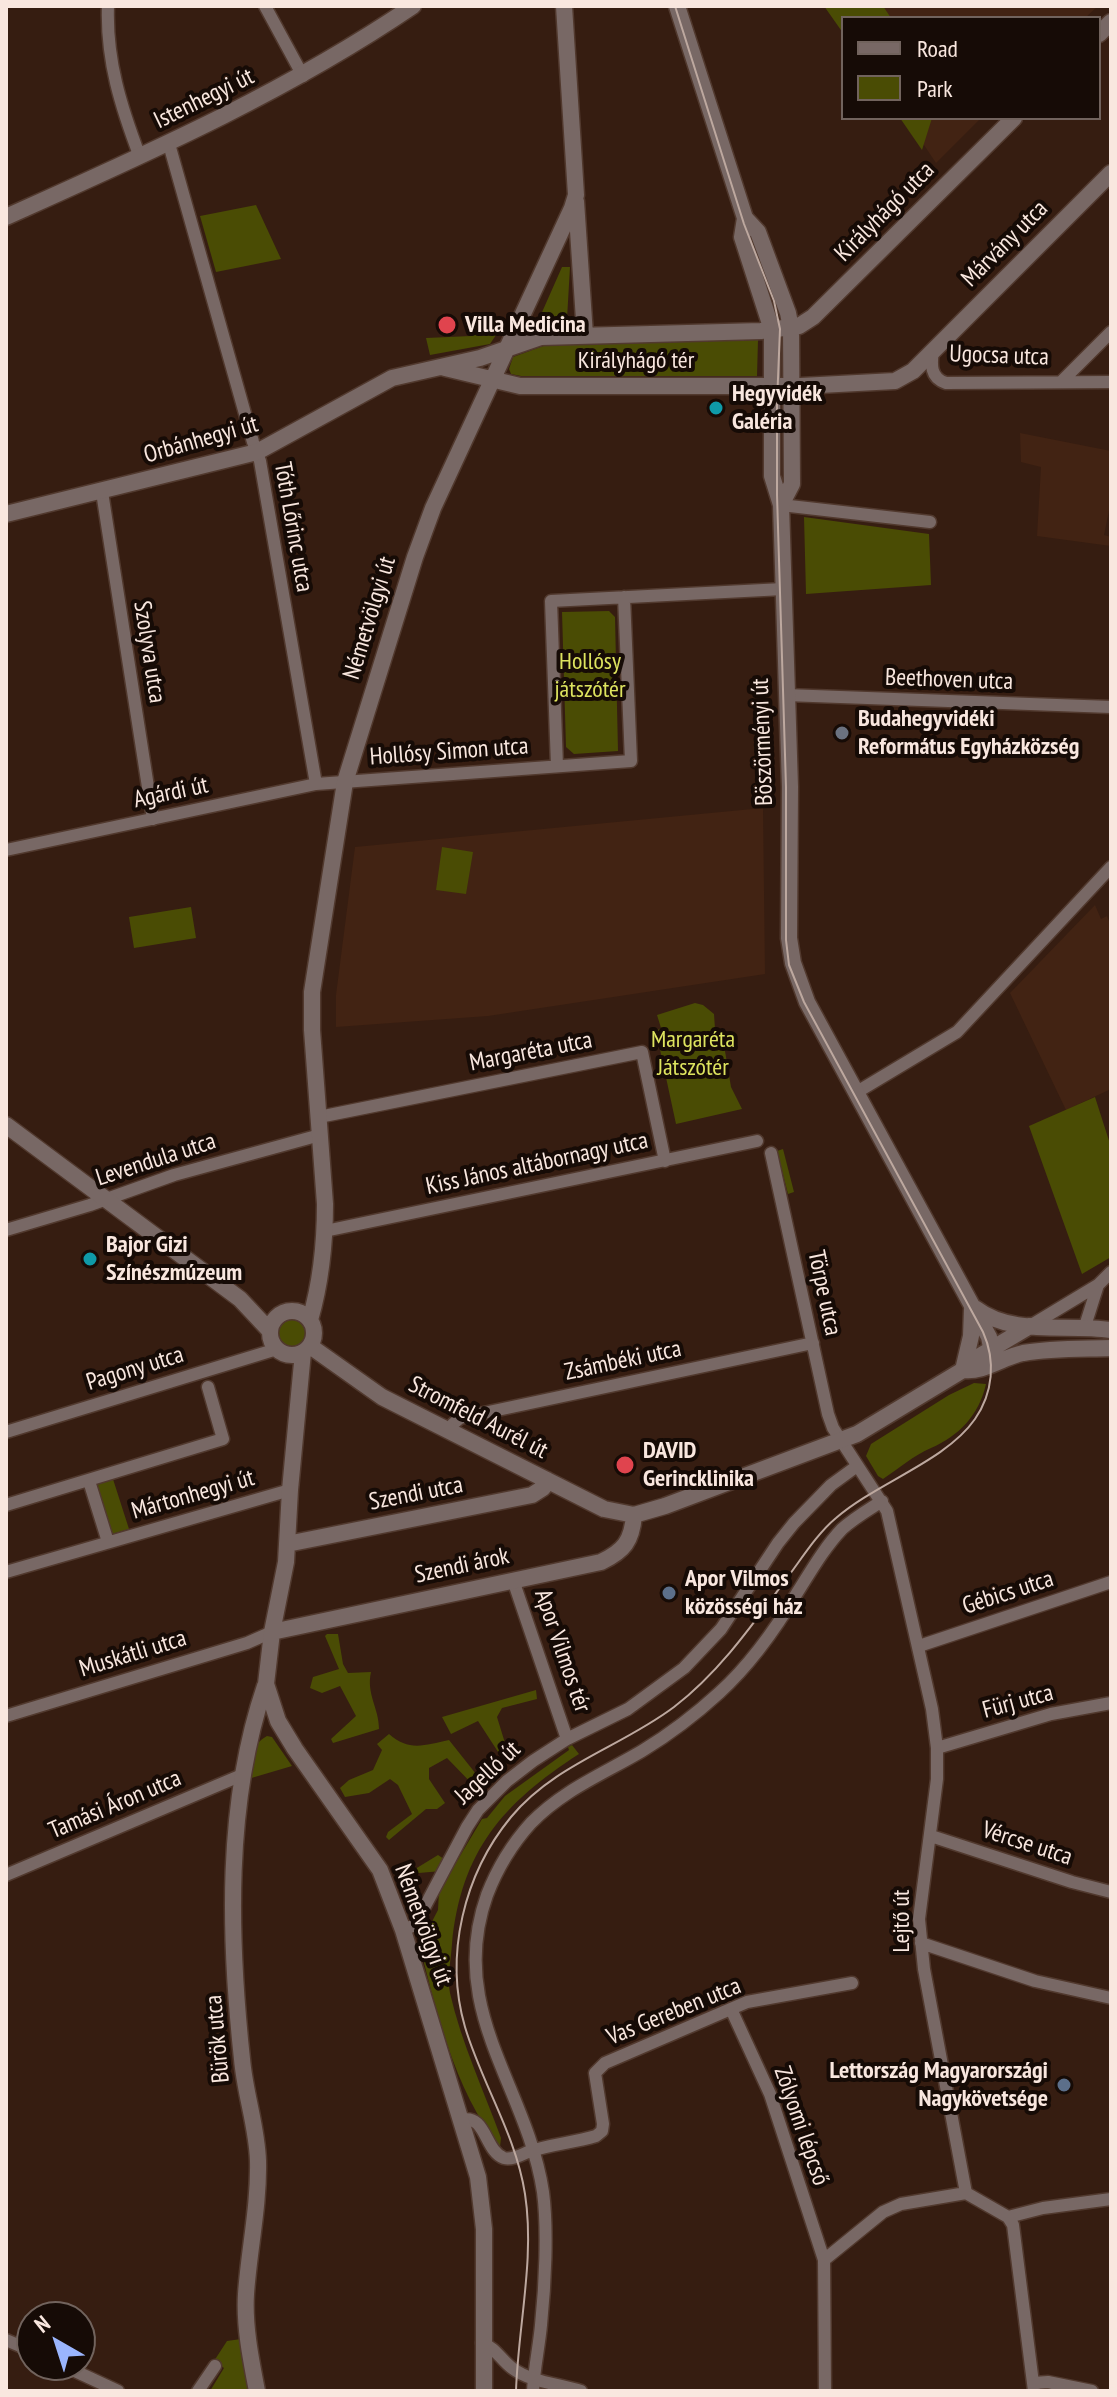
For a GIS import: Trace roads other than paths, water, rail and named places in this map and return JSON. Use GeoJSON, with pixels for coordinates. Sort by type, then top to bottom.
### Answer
{"type":"FeatureCollection","features":[{"type":"Feature","properties":{"kind":"street"},"geometry":{"type":"LineString","coordinates":[[108,6],[107,29],[114,81],[140,157]]}},
{"type":"Feature","properties":{"kind":"street"},"geometry":{"type":"LineString","coordinates":[[265,6],[303,76]]}},
{"type":"Feature","properties":{"kind":"street","name":"Istenhegyi út"},"geometry":{"type":"LineString","coordinates":[[6,217],[169,144],[303,76],[413,6]]}},
{"type":"Feature","properties":{"kind":"street","name":"Németvölgyi út"},"geometry":{"type":"LineString","coordinates":[[310,1320],[325,1231],[312,992],[345,782],[433,508],[576,195],[564,6]]}},
{"type":"Feature","properties":{"kind":"street","name":"Böszörményi út"},"geometry":{"type":"LineString","coordinates":[[677,6],[745,218],[742,237],[782,329],[782,386],[792,484],[781,505],[790,787],[789,938],[796,976],[816,997],[858,1073],[857,1092],[971,1304],[993,1356]]}},
{"type":"Feature","properties":{"kind":"street","name":"Királyhágó utca"},"geometry":{"type":"LineString","coordinates":[[782,329],[813,317],[1012,120]]}},
{"type":"Feature","properties":{"kind":"street","name":"Tóth Lőrinc utca"},"geometry":{"type":"LineString","coordinates":[[169,144],[260,461],[316,784]]}},
{"type":"Feature","properties":{"kind":"street","name":"Márvány utca"},"geometry":{"type":"LineString","coordinates":[[933,349],[1111,173]]}},
{"type":"Feature","properties":{"kind":"street"},"geometry":{"type":"LineString","coordinates":[[576,195],[585,335]]}},
{"type":"Feature","properties":{"kind":"street","name":"Királyhágó tér"},"geometry":{"type":"LineString","coordinates":[[506,350],[541,337],[782,329]]}},
{"type":"Feature","properties":{"kind":"street"},"geometry":{"type":"LineString","coordinates":[[1061,382],[1111,332]]}},
{"type":"Feature","properties":{"kind":"street","name":"Ugocsa utca"},"geometry":{"type":"LineString","coordinates":[[933,349],[931,366],[940,381],[946,383],[1111,382]]}},
{"type":"Feature","properties":{"kind":"street","name":"Ugocsa utca"},"geometry":{"type":"LineString","coordinates":[[782,386],[895,381],[913,371],[933,349]]}},
{"type":"Feature","properties":{"kind":"street","name":"Orbánhegyi út"},"geometry":{"type":"LineString","coordinates":[[6,514],[257,452],[392,378],[443,368],[506,350]]}},
{"type":"Feature","properties":{"kind":"street","name":"Orbánhegyi út"},"geometry":{"type":"LineString","coordinates":[[443,368],[491,381]]}},
{"type":"Feature","properties":{"kind":"street","name":"Királyhágó tér"},"geometry":{"type":"LineString","coordinates":[[491,381],[520,386],[782,386]]}},
{"type":"Feature","properties":{"kind":"street","name":"Szolyva utca"},"geometry":{"type":"LineString","coordinates":[[102,492],[153,819]]}},
{"type":"Feature","properties":{"kind":"street"},"geometry":{"type":"LineString","coordinates":[[781,505],[930,522]]}},
{"type":"Feature","properties":{"kind":"street","name":"Hollósy Simon utca"},"geometry":{"type":"LineString","coordinates":[[557,766],[551,601],[783,589]]}},
{"type":"Feature","properties":{"kind":"street","name":"Hollósy Simon utca"},"geometry":{"type":"LineString","coordinates":[[345,782],[631,761],[624,597]]}},
{"type":"Feature","properties":{"kind":"street","name":"Beethoven utca"},"geometry":{"type":"LineString","coordinates":[[786,695],[1111,707]]}},
{"type":"Feature","properties":{"kind":"street","name":"Agárdi út"},"geometry":{"type":"LineString","coordinates":[[6,850],[316,784],[345,782]]}},
{"type":"Feature","properties":{"kind":"street"},"geometry":{"type":"LineString","coordinates":[[857,1092],[957,1032],[1111,867]]}},
{"type":"Feature","properties":{"kind":"street","name":"Margaréta utca"},"geometry":{"type":"LineString","coordinates":[[319,1117],[642,1052],[665,1161]]}},
{"type":"Feature","properties":{"kind":"street"},"geometry":{"type":"LineString","coordinates":[[6,1125],[240,1299],[270,1331],[280,1351],[291,1355],[306,1349],[314,1333],[305,1315],[240,1299]]}},
{"type":"Feature","properties":{"kind":"street","name":"Levendula utca"},"geometry":{"type":"LineString","coordinates":[[6,1230],[174,1175],[320,1135]]}},
{"type":"Feature","properties":{"kind":"street","name":"Kiss János altábornagy utca"},"geometry":{"type":"LineString","coordinates":[[325,1231],[757,1141]]}},
{"type":"Feature","properties":{"kind":"street","name":"Törpe utca"},"geometry":{"type":"LineString","coordinates":[[771,1153],[828,1414],[842,1440]]}},
{"type":"Feature","properties":{"kind":"street","name":"Németvölgyi út"},"geometry":{"type":"LineString","coordinates":[[287,1313],[315,1284],[320,1272]]}},
{"type":"Feature","properties":{"kind":"street"},"geometry":{"type":"LineString","coordinates":[[634,1515],[842,1440],[877,1423],[963,1370],[974,1372],[1030,1326],[1098,1285],[1111,1272]]}},
{"type":"Feature","properties":{"kind":"street"},"geometry":{"type":"LineString","coordinates":[[1066,1349],[1081,1335],[1098,1285]]}},
{"type":"Feature","properties":{"kind":"street"},"geometry":{"type":"LineString","coordinates":[[971,1304],[1004,1324],[1085,1326],[1111,1330]]}},
{"type":"Feature","properties":{"kind":"street"},"geometry":{"type":"LineString","coordinates":[[963,1370],[972,1324],[971,1304]]}},
{"type":"Feature","properties":{"kind":"street"},"geometry":{"type":"LineString","coordinates":[[270,1331],[275,1319],[287,1313]]}},
{"type":"Feature","properties":{"kind":"street","name":"Zsámbéki utca"},"geometry":{"type":"LineString","coordinates":[[449,1431],[460,1418],[813,1343]]}},
{"type":"Feature","properties":{"kind":"street"},"geometry":{"type":"LineString","coordinates":[[993,1356],[1111,1348]]}},
{"type":"Feature","properties":{"kind":"street","name":"Németvölgyi út"},"geometry":{"type":"LineString","coordinates":[[306,1349],[297,1405],[282,1586],[272,1632],[266,1684],[278,1721],[380,1870],[403,1930],[478,2177],[484,2229],[484,2391]]}},
{"type":"Feature","properties":{"kind":"street","name":"Stromfeld Aurél út"},"geometry":{"type":"LineString","coordinates":[[306,1349],[368,1388],[449,1431],[613,1512],[634,1515]]}},
{"type":"Feature","properties":{"kind":"street","name":"Németvölgyi út"},"geometry":{"type":"LineString","coordinates":[[280,1351],[291,1370],[297,1405]]}},
{"type":"Feature","properties":{"kind":"street","name":"Pagony utca"},"geometry":{"type":"LineString","coordinates":[[6,1432],[280,1351]]}},
{"type":"Feature","properties":{"kind":"street","name":"Mártonhegyi út"},"geometry":{"type":"LineString","coordinates":[[6,1505],[223,1439],[208,1387]]}},
{"type":"Feature","properties":{"kind":"street","name":"Lejtő út"},"geometry":{"type":"LineString","coordinates":[[842,1440],[887,1511],[919,1646],[937,1748],[931,1836],[920,1900],[921,1943],[966,2193]]}},
{"type":"Feature","properties":{"kind":"street","name":"Apor Vilmos tér"},"geometry":{"type":"LineString","coordinates":[[513,1580],[567,1739],[628,1709],[690,1663],[721,1629],[774,1549],[815,1500],[857,1466]]}},
{"type":"Feature","properties":{"kind":"street","name":"Szendi utca"},"geometry":{"type":"LineString","coordinates":[[287,1544],[532,1495],[543,1488],[547,1480]]}},
{"type":"Feature","properties":{"kind":"street","name":"Mártonhegyi út"},"geometry":{"type":"LineString","coordinates":[[89,1481],[108,1542]]}},
{"type":"Feature","properties":{"kind":"street","name":"Mártonhegyi út"},"geometry":{"type":"LineString","coordinates":[[6,1572],[290,1490]]}},
{"type":"Feature","properties":{"kind":"street","name":"Németvölgyi út"},"geometry":{"type":"LineString","coordinates":[[534,2385],[541,2325],[543,2194],[531,2150],[481,2012],[476,1956],[479,1925],[487,1897],[504,1859],[547,1808],[566,1793],[685,1723],[742,1671],[784,1614],[829,1543],[854,1519],[882,1501]]}},
{"type":"Feature","properties":{"kind":"street","name":"Szendi árok"},"geometry":{"type":"LineString","coordinates":[[272,1632],[601,1562],[614,1556],[630,1540],[634,1515]]}},
{"type":"Feature","properties":{"kind":"street","name":"Gébics utca"},"geometry":{"type":"LineString","coordinates":[[919,1646],[1111,1582]]}},
{"type":"Feature","properties":{"kind":"street","name":"Muskátli utca"},"geometry":{"type":"LineString","coordinates":[[6,1716],[247,1643],[272,1632]]}},
{"type":"Feature","properties":{"kind":"street","name":"Bürök utca"},"geometry":{"type":"LineString","coordinates":[[257,2391],[248,2338],[246,2295],[258,2201],[258,2153],[242,2062],[234,1888],[242,1775],[247,1745],[266,1684]]}},
{"type":"Feature","properties":{"kind":"street","name":"Fürj utca"},"geometry":{"type":"LineString","coordinates":[[937,1748],[1051,1714],[1111,1703]]}},
{"type":"Feature","properties":{"kind":"street"},"geometry":{"type":"LineString","coordinates":[[247,1745],[264,1728],[278,1721]]}},
{"type":"Feature","properties":{"kind":"street","name":"Jagelló út"},"geometry":{"type":"LineString","coordinates":[[403,1930],[415,1925],[473,1816],[507,1781],[567,1739]]}},
{"type":"Feature","properties":{"kind":"street","name":"Tamási Áron utca"},"geometry":{"type":"LineString","coordinates":[[6,1875],[242,1775]]}},
{"type":"Feature","properties":{"kind":"street","name":"Vércse utca"},"geometry":{"type":"LineString","coordinates":[[931,1836],[1111,1892]]}},
{"type":"Feature","properties":{"kind":"street"},"geometry":{"type":"LineString","coordinates":[[921,1943],[1035,1981],[1111,1998]]}},
{"type":"Feature","properties":{"kind":"street","name":"Vas Gereben utca"},"geometry":{"type":"LineString","coordinates":[[461,2120],[467,2118],[475,2121],[501,2158],[508,2159],[531,2150],[599,2134],[603,2124],[595,2073],[600,2067],[747,2002],[852,1983]]}},
{"type":"Feature","properties":{"kind":"street","name":"Zólyomi lépcső"},"geometry":{"type":"LineString","coordinates":[[731,2009],[770,2094],[824,2260],[825,2391]]}},
{"type":"Feature","properties":{"kind":"street"},"geometry":{"type":"LineString","coordinates":[[824,2260],[883,2212],[901,2204],[966,2193],[1008,2217],[1016,2235],[1034,2387],[1048,2382],[1092,2391]]}},
{"type":"Feature","properties":{"kind":"street"},"geometry":{"type":"LineString","coordinates":[[1008,2217],[1043,2208],[1111,2199]]}},
{"type":"Feature","properties":{"kind":"street"},"geometry":{"type":"LineString","coordinates":[[482,2343],[493,2347],[511,2367],[534,2385],[581,2391]]}},
{"type":"Feature","properties":{"kind":"street"},"geometry":{"type":"LineString","coordinates":[[198,2391],[215,2366]]}},
{"type":"Feature","properties":{"kind":"street"},"geometry":{"type":"LineString","coordinates":[[96,2381],[118,2391]]}},
{"type":"Feature","properties":{"kind":"waterway"},"geometry":{"type":"LineString","coordinates":[[596,360],[660,359]]}},
{"type":"Feature","properties":{"kind":"tram line"},"geometry":{"type":"LineString","coordinates":[[516,2391],[527,2268],[525,2194],[507,2130],[465,2027],[457,1972],[462,1916],[481,1864],[495,1839],[528,1799],[568,1769],[654,1721],[707,1678],[750,1627],[817,1537],[836,1518],[852,1505],[929,1460],[962,1434],[981,1409],[991,1377],[990,1354],[983,1332],[804,1002],[789,965],[777,495],[780,329],[774,301],[744,224],[675,6]]}},
{"type":"Feature","properties":{"kind":"place","name":"Villa Medicina"},"geometry":{"type":"Point","coordinates":[447,325]}},
{"type":"Feature","properties":{"kind":"place","name":"Hegyvidék Galéria"},"geometry":{"type":"Point","coordinates":[716,408]}},
{"type":"Feature","properties":{"kind":"place","name":"Budahegyvidéki Református Egyházközség"},"geometry":{"type":"Point","coordinates":[842,733]}},
{"type":"Feature","properties":{"kind":"place","name":"Bajor Gizi Színészmúzeum"},"geometry":{"type":"Point","coordinates":[90,1259]}},
{"type":"Feature","properties":{"kind":"place","name":"DAVID Gerincklinika"},"geometry":{"type":"Point","coordinates":[625,1465]}},
{"type":"Feature","properties":{"kind":"place","name":"Apor Vilmos közösségi ház"},"geometry":{"type":"Point","coordinates":[669,1593]}},
{"type":"Feature","properties":{"kind":"place","name":"Lettország Magyarországi Nagykövetsége"},"geometry":{"type":"Point","coordinates":[1064,2085]}},
{"type":"Feature","properties":{"kind":"park label","name":"Hollósy játszótér"},"geometry":{"type":"Point","coordinates":[590,676]}},
{"type":"Feature","properties":{"kind":"park label","name":"Margaréta Játszótér"},"geometry":{"type":"Point","coordinates":[693,1054]}}]}
